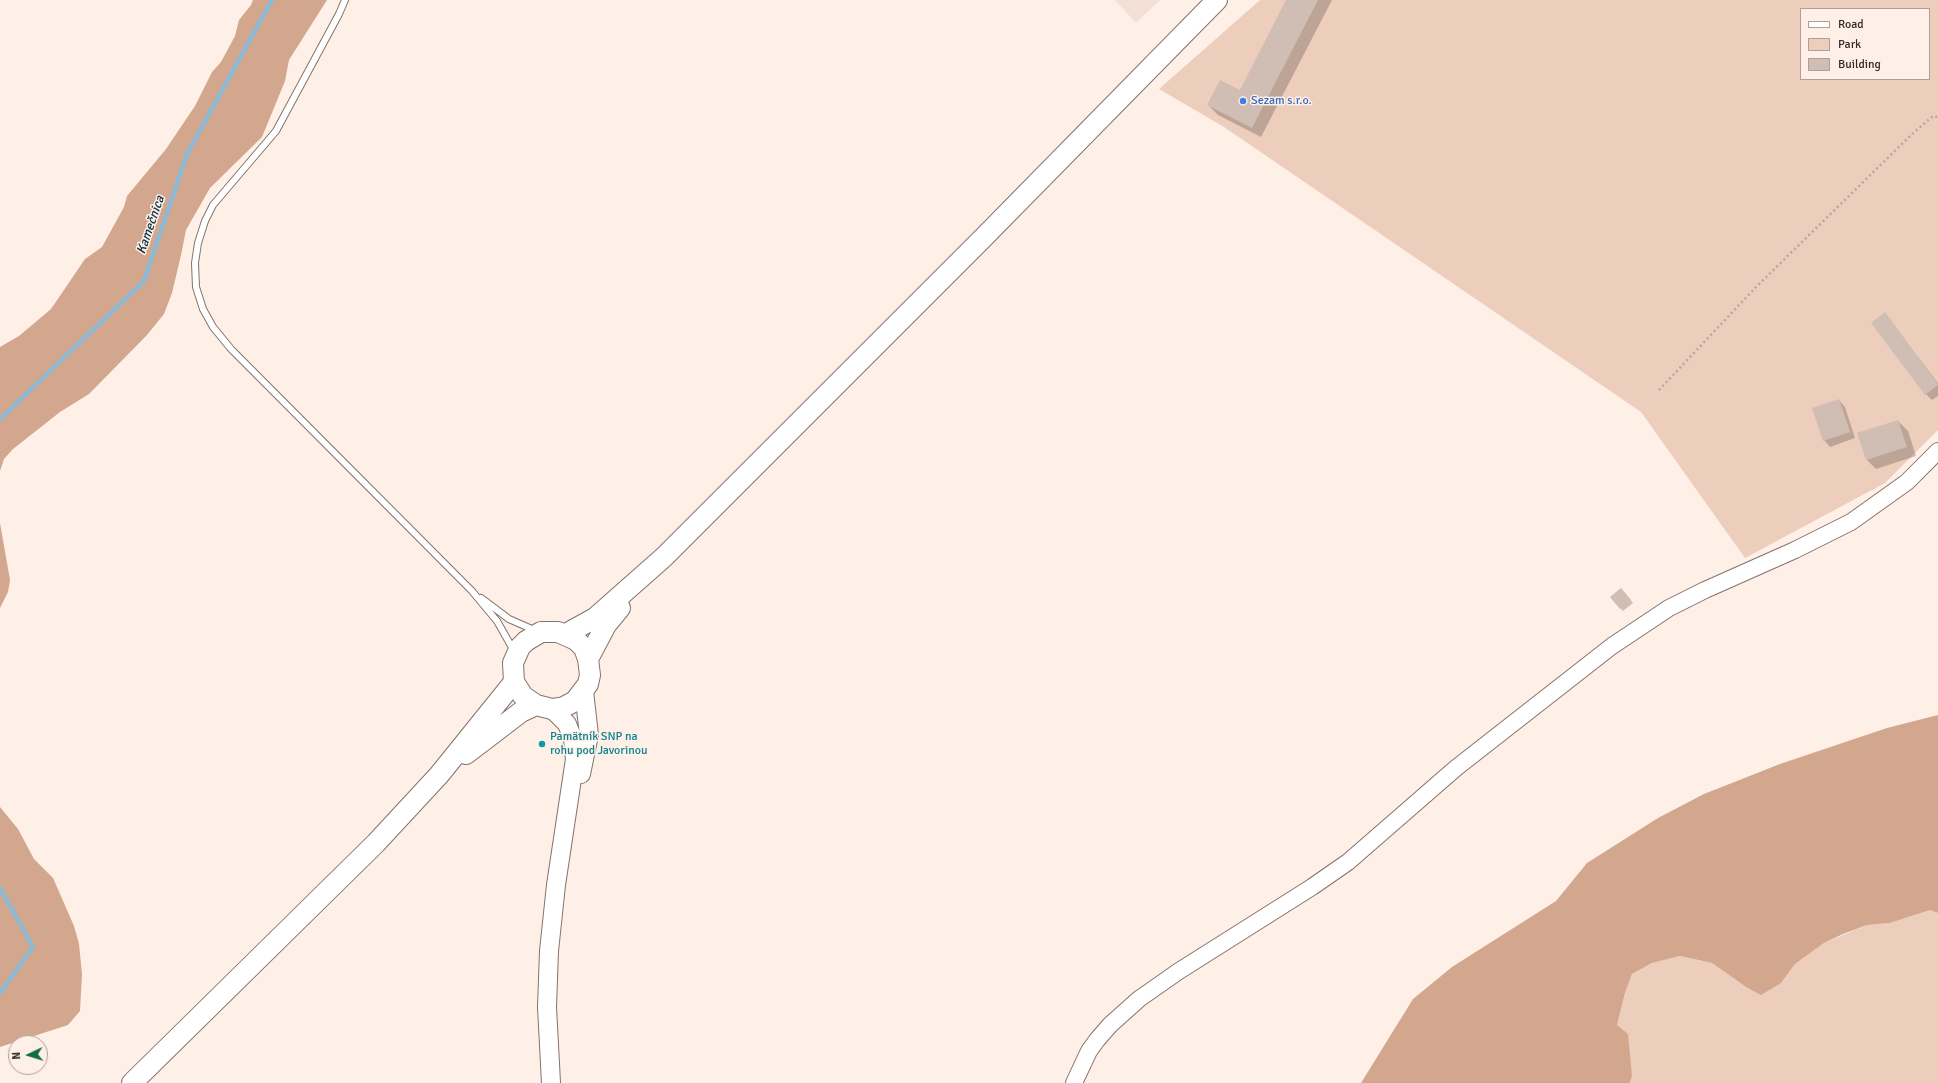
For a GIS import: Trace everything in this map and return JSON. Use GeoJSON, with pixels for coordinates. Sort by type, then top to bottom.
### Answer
{"type":"FeatureCollection","features":[{"type":"Feature","properties":{"kind":"main road"},"geometry":{"type":"LineString","coordinates":[[566,634],[594,618],[664,557],[983,238],[1217,0]]}},
{"type":"Feature","properties":{"kind":"main road"},"geometry":{"type":"LineString","coordinates":[[588,658],[606,624],[664,557]]}},
{"type":"Feature","properties":{"kind":"main road"},"geometry":{"type":"LineString","coordinates":[[439,775],[521,712],[544,707],[564,707],[575,701],[584,691],[590,675],[588,658],[584,648],[576,640],[566,634],[554,631],[541,632],[526,640],[516,654],[513,672],[514,682],[523,696],[544,707],[567,724],[573,739],[575,759],[566,830],[556,885],[547,978],[548,1044],[551,1083]]}},
{"type":"Feature","properties":{"kind":"main road"},"geometry":{"type":"LineString","coordinates":[[132,1083],[376,843],[439,775],[514,682]]}},
{"type":"Feature","properties":{"kind":"main road"},"geometry":{"type":"LineString","coordinates":[[566,830],[588,748],[588,724],[584,691]]}},
{"type":"Feature","properties":{"kind":"street"},"geometry":{"type":"LineString","coordinates":[[1074,1083],[1089,1051],[1097,1040],[1110,1025],[1134,1003],[1179,971],[1312,887],[1348,862],[1456,768],[1612,646],[1669,608],[1705,590],[1802,547],[1850,522],[1907,482],[1938,451]]}},
{"type":"Feature","properties":{"kind":"lane"},"geometry":{"type":"LineString","coordinates":[[345,0],[340,14],[276,131],[213,205],[205,221],[198,243],[195,263],[196,287],[203,310],[212,327],[231,349],[472,591],[497,621],[516,654]]}},
{"type":"Feature","properties":{"kind":"lane"},"geometry":{"type":"LineString","coordinates":[[472,591],[508,618],[524,627],[541,632]]}},
{"type":"Feature","properties":{"kind":"path"},"geometry":{"type":"LineString","coordinates":[[1658,390],[1756,287],[1910,136],[1933,116],[1938,117]]}},
{"type":"Feature","properties":{"kind":"shaded area"},"geometry":{"type":"Polygon","coordinates":[[[253,0],[327,0],[289,60],[285,81],[262,137],[210,188],[186,230],[172,293],[164,314],[147,335],[89,394],[60,412],[13,449],[4,459],[0,471],[0,347],[19,336],[51,309],[85,259],[102,247],[124,207],[127,196],[166,149],[195,106],[212,72],[221,62],[235,36],[239,20],[251,5],[253,0]]]}},
{"type":"Feature","properties":{"kind":"shaded area"},"geometry":{"type":"Polygon","coordinates":[[[1115,0],[1160,0],[1136,23],[1115,0]]]}},
{"type":"Feature","properties":{"kind":"shaded area"},"geometry":{"type":"Polygon","coordinates":[[[0,523],[10,580],[8,592],[0,608],[0,523]]]}},
{"type":"Feature","properties":{"kind":"shaded area"},"geometry":{"type":"Polygon","coordinates":[[[1938,715],[1938,913],[1930,910],[1890,923],[1867,925],[1843,934],[1824,943],[1795,964],[1781,983],[1761,995],[1746,987],[1712,963],[1680,956],[1652,963],[1632,974],[1625,993],[1617,1025],[1628,1034],[1632,1076],[1630,1083],[1361,1083],[1413,999],[1452,967],[1556,901],[1587,863],[1658,818],[1704,794],[1780,764],[1887,728],[1938,715]]]}},
{"type":"Feature","properties":{"kind":"shaded area"},"geometry":{"type":"Polygon","coordinates":[[[0,807],[18,829],[34,859],[53,878],[74,926],[79,944],[82,974],[80,1011],[68,1025],[37,1035],[8,1035],[8,1044],[0,1047],[0,807]]]}},
{"type":"Feature","properties":{"kind":"green space"},"geometry":{"type":"Polygon","coordinates":[[[1260,0],[1938,0],[1938,430],[1885,483],[1745,558],[1641,412],[1224,127],[1159,89],[1260,0]]]}},
{"type":"Feature","properties":{"kind":"green space"},"geometry":{"type":"Polygon","coordinates":[[[1930,910],[1938,913],[1938,1083],[1630,1083],[1632,1076],[1617,1025],[1625,993],[1632,974],[1652,963],[1680,956],[1712,963],[1746,987],[1781,983],[1795,964],[1824,943],[1867,925],[1890,923],[1930,910]]]}},
{"type":"Feature","properties":{"kind":"building"},"geometry":{"type":"Polygon","coordinates":[[[1286,0],[1318,0],[1252,128],[1207,105],[1220,80],[1240,90],[1286,0]]]}},
{"type":"Feature","properties":{"kind":"building"},"geometry":{"type":"Polygon","coordinates":[[[1885,312],[1938,384],[1925,395],[1871,323],[1885,312]]]}},
{"type":"Feature","properties":{"kind":"building"},"geometry":{"type":"Polygon","coordinates":[[[1839,399],[1850,432],[1823,441],[1812,408],[1839,399]]]}},
{"type":"Feature","properties":{"kind":"building"},"geometry":{"type":"Polygon","coordinates":[[[1898,420],[1907,447],[1866,460],[1857,433],[1898,420]]]}},
{"type":"Feature","properties":{"kind":"building"},"geometry":{"type":"Polygon","coordinates":[[[1621,588],[1631,600],[1620,609],[1610,597],[1621,588]]]}},
{"type":"Feature","properties":{"kind":"waterway","name":"Kamečnica"},"geometry":{"type":"LineString","coordinates":[[0,419],[144,281],[187,154],[272,0]]}},
{"type":"Feature","properties":{"kind":"waterway","name":"Kamečnica"},"geometry":{"type":"LineString","coordinates":[[0,888],[33,947],[0,993]]}},
{"type":"Feature","properties":{"kind":"place","name":"Sezam s.r.o."},"geometry":{"type":"Point","coordinates":[1243,101]}},
{"type":"Feature","properties":{"kind":"place","name":"Pamätník SNP na rohu pod Javorinou"},"geometry":{"type":"Point","coordinates":[542,744]}}]}
